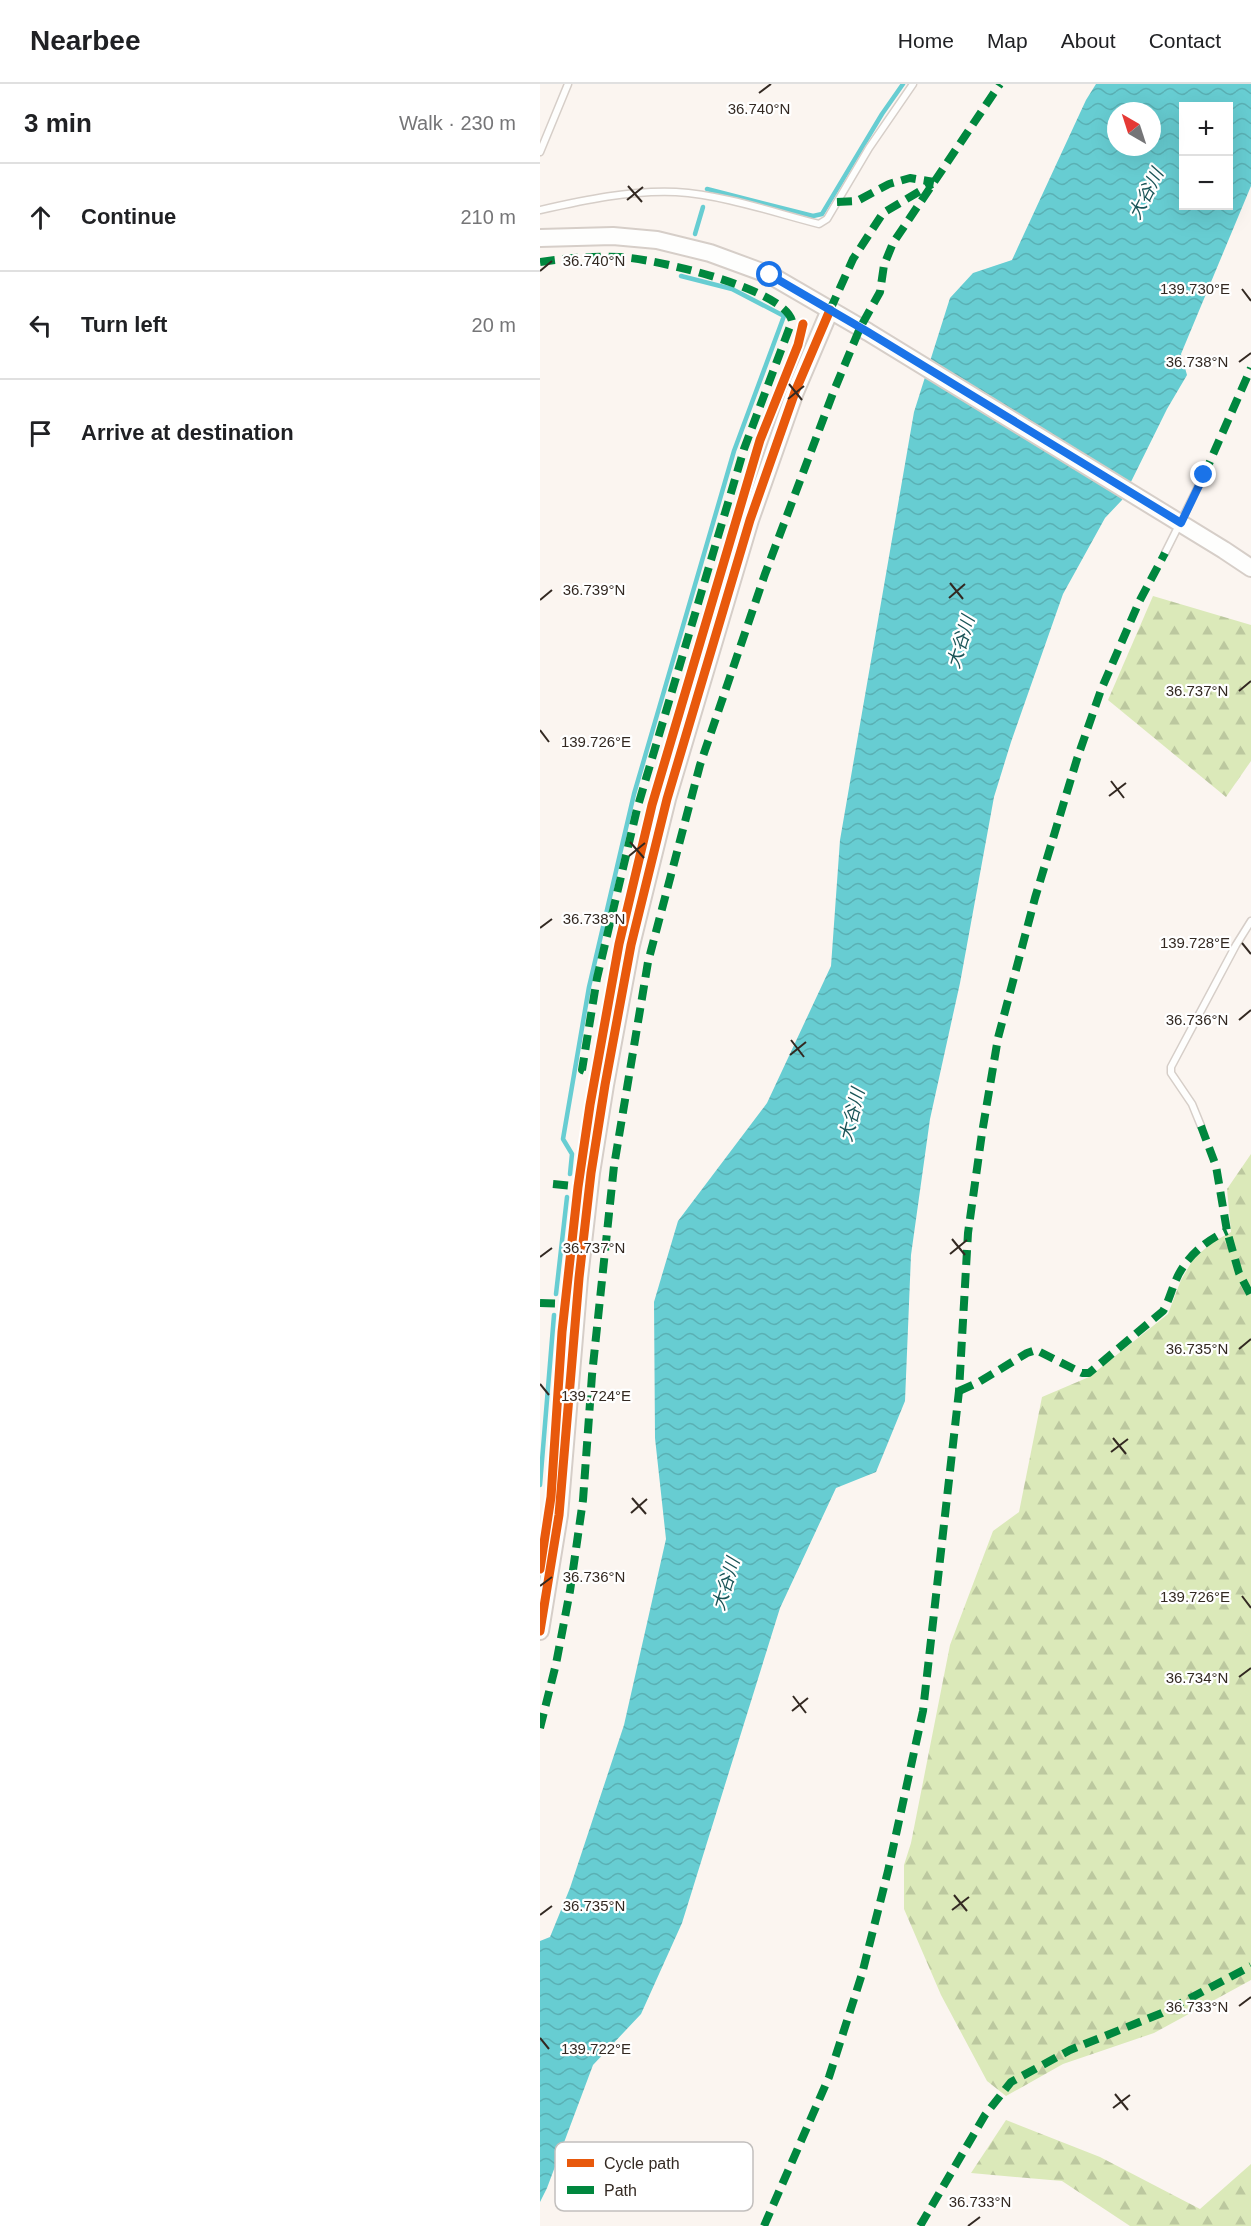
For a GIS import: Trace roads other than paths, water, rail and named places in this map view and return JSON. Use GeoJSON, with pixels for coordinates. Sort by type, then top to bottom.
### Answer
{"type":"FeatureCollection","features":[{"type":"Feature","properties":{"kind":"street"},"geometry":{"type":"LineString","coordinates":[[540,238],[613,236],[657,240],[710,253],[753,268],[801,292],[868,332],[1251,568]]}},
{"type":"Feature","properties":{"kind":"street"},"geometry":{"type":"LineString","coordinates":[[540,1631],[560,1515],[579,1278],[591,1173],[631,945],[667,800],[747,531],[795,392],[830,310]]}},
{"type":"Feature","properties":{"kind":"lane"},"geometry":{"type":"LineString","coordinates":[[540,152],[568,84]]}},
{"type":"Feature","properties":{"kind":"lane"},"geometry":{"type":"LineString","coordinates":[[540,210],[629,193],[676,192],[720,199],[819,224],[827,219],[869,148],[913,84]]}},
{"type":"Feature","properties":{"kind":"lane"},"geometry":{"type":"LineString","coordinates":[[1165,553],[1178,522],[1204,475]]}},
{"type":"Feature","properties":{"kind":"lane"},"geometry":{"type":"LineString","coordinates":[[1201,1126],[1192,1104],[1171,1073],[1171,1067],[1251,921]]}},
{"type":"Feature","properties":{"kind":"water","name":"大谷川"},"geometry":{"type":"Polygon","coordinates":[[[1096,84],[1251,84],[1251,186],[1181,354],[1187,375],[1167,409],[1122,500],[1105,518],[1063,594],[994,797],[960,983],[930,1119],[911,1255],[905,1401],[876,1472],[836,1488],[780,1608],[682,1923],[641,2014],[593,2065],[564,2142],[555,2142],[555,2167],[540,2202],[540,1941],[550,1937],[570,1888],[624,1725],[666,1539],[655,1438],[654,1302],[678,1221],[767,1103],[831,966],[840,840],[914,412],[950,298],[973,273],[1012,260],[1086,100],[1096,84]]]}},
{"type":"Feature","properties":{"kind":"waterway"},"geometry":{"type":"LineString","coordinates":[[707,189],[813,216],[822,214],[882,114],[903,84]]}},
{"type":"Feature","properties":{"kind":"waterway"},"geometry":{"type":"LineString","coordinates":[[695,234],[703,207]]}},
{"type":"Feature","properties":{"kind":"waterway"},"geometry":{"type":"LineString","coordinates":[[570,1174],[572,1154],[563,1139],[589,987],[634,794],[734,451],[784,316],[732,289],[681,276]]}},
{"type":"Feature","properties":{"kind":"waterway"},"geometry":{"type":"LineString","coordinates":[[556,1294],[567,1197]]}},
{"type":"Feature","properties":{"kind":"waterway"},"geometry":{"type":"LineString","coordinates":[[540,1485],[554,1315]]}}]}
